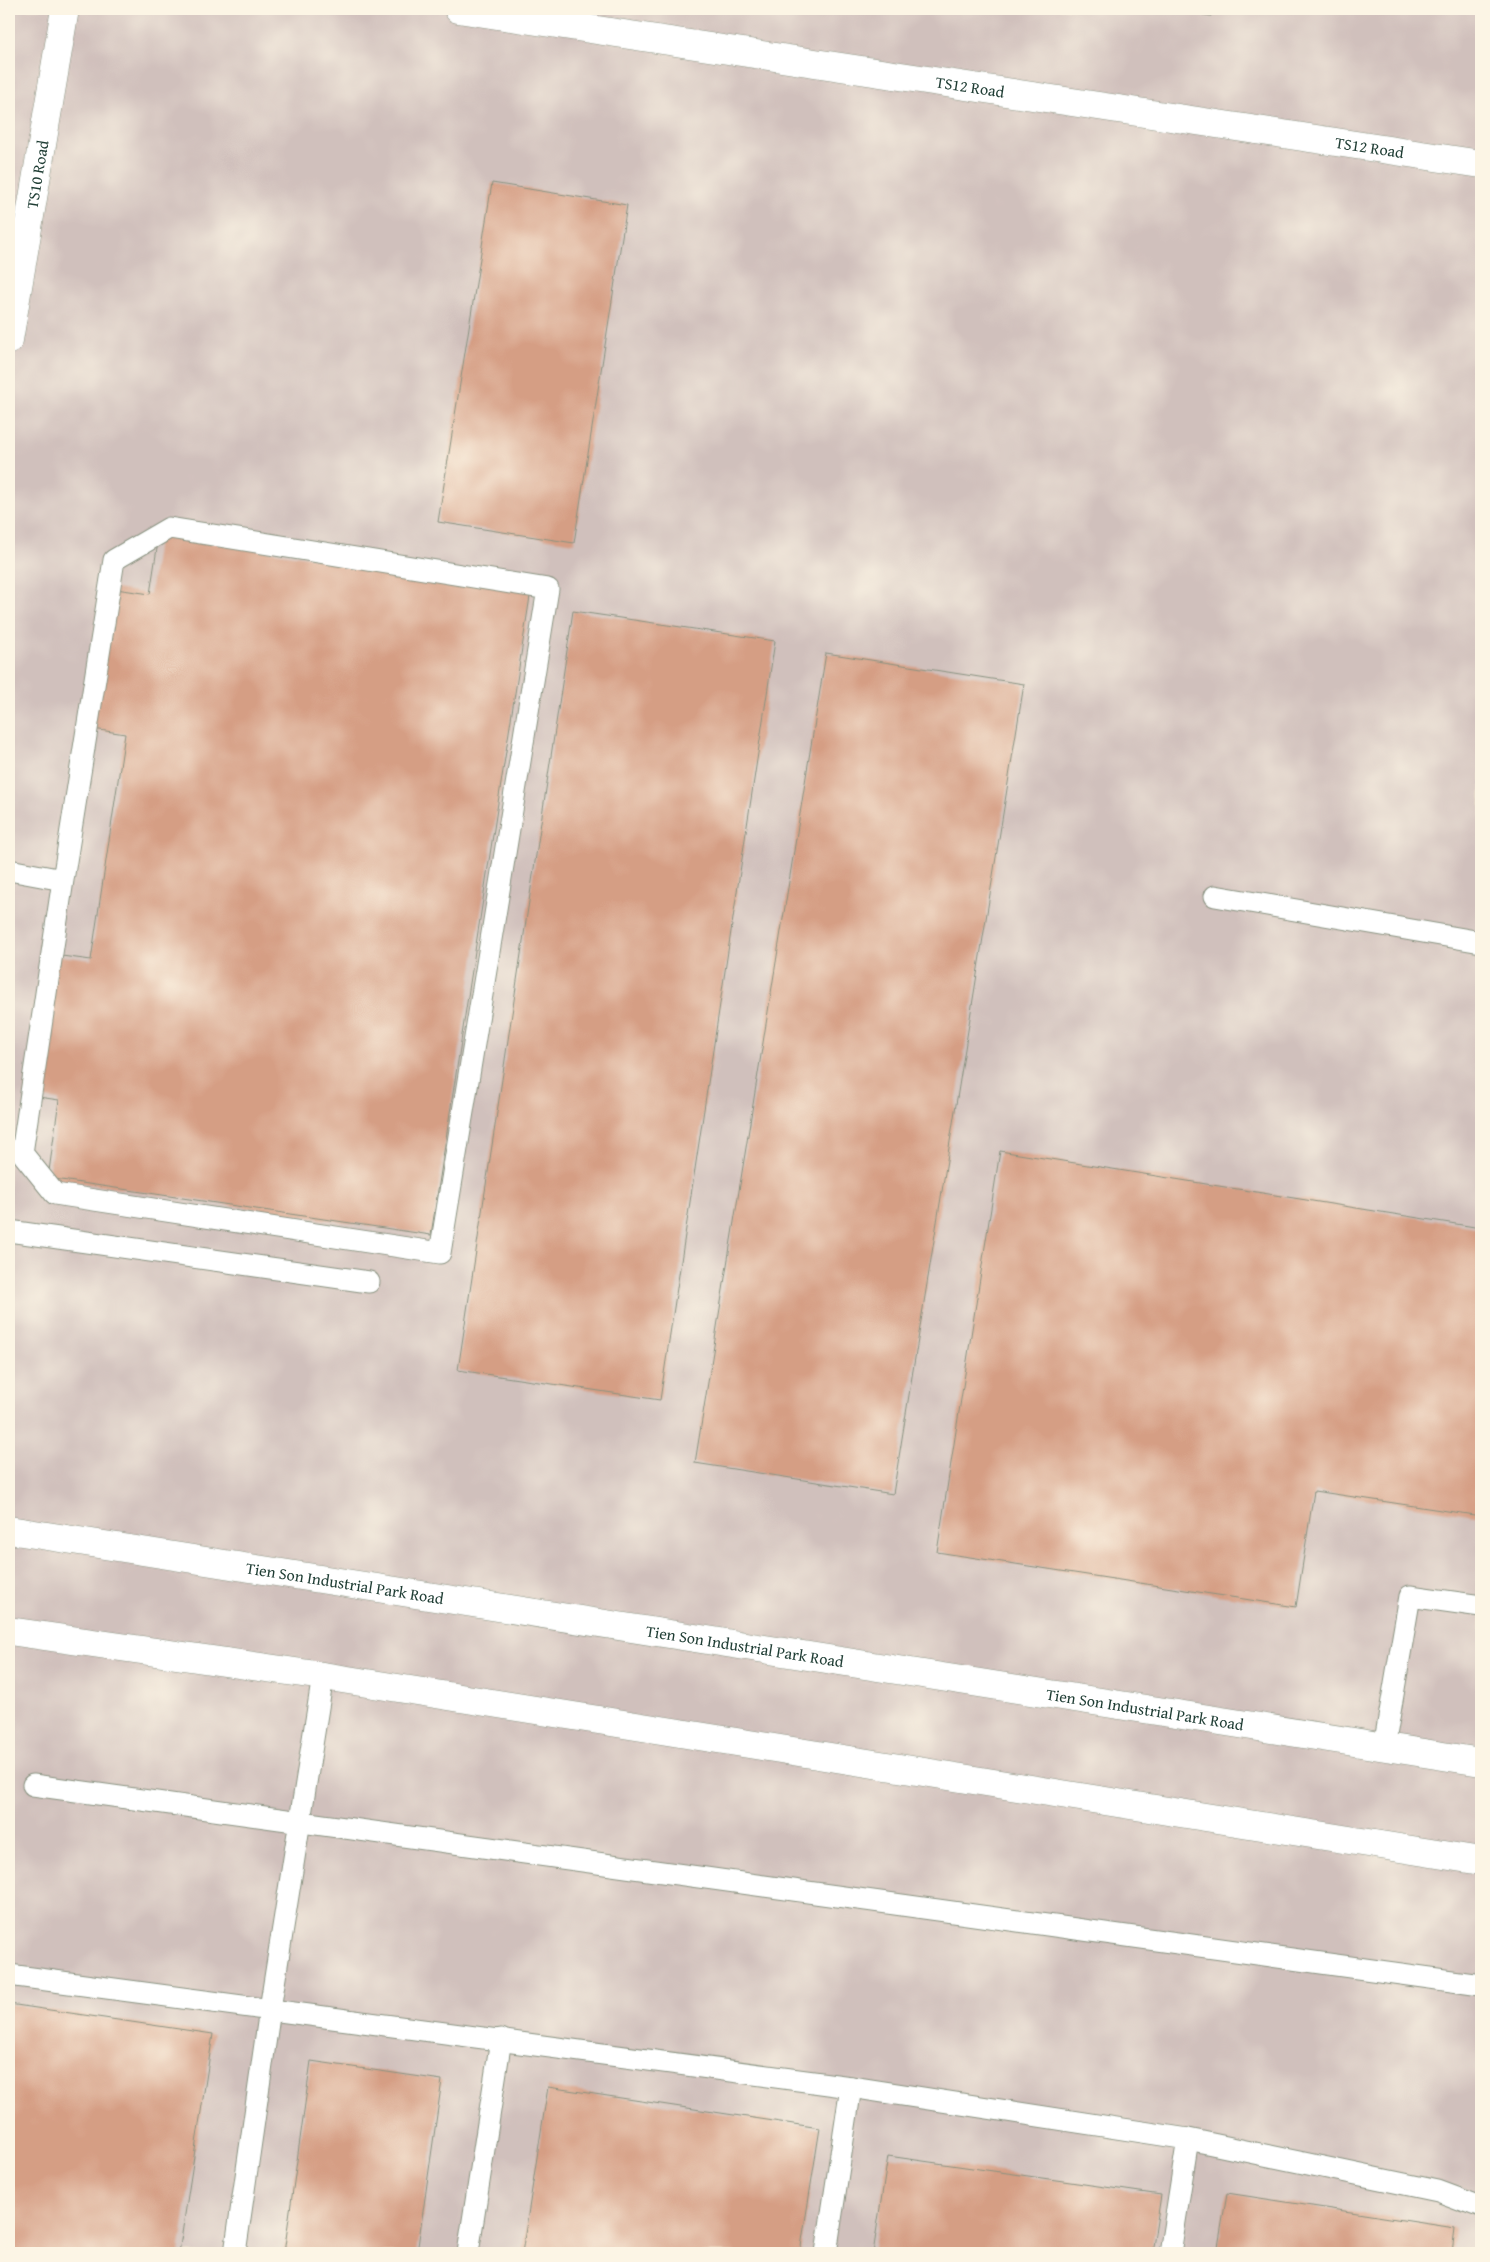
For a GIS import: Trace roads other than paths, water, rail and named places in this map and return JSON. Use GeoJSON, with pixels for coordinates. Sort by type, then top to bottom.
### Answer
{"type":"FeatureCollection","features":[{"type":"Feature","properties":{"kind":"main road","name":"TS10 Road"},"geometry":{"type":"LineString","coordinates":[[9,340],[65,9]]}},
{"type":"Feature","properties":{"kind":"main road","name":"TS12 Road"},"geometry":{"type":"LineString","coordinates":[[458,9],[1481,164]]}},
{"type":"Feature","properties":{"kind":"main road","name":"Tien Son Industrial Park Road"},"geometry":{"type":"LineString","coordinates":[[9,1530],[1481,1762]]}},
{"type":"Feature","properties":{"kind":"main road"},"geometry":{"type":"LineString","coordinates":[[9,1631],[323,1676],[1481,1861]]}},
{"type":"Feature","properties":{"kind":"lane"},"geometry":{"type":"LineString","coordinates":[[169,528],[548,589],[440,1253],[55,1194],[22,1153],[62,880],[114,560],[169,528]]}},
{"type":"Feature","properties":{"kind":"lane"},"geometry":{"type":"LineString","coordinates":[[9,870],[62,880]]}},
{"type":"Feature","properties":{"kind":"lane"},"geometry":{"type":"LineString","coordinates":[[1215,896],[1481,942]]}},
{"type":"Feature","properties":{"kind":"lane"},"geometry":{"type":"LineString","coordinates":[[9,1231],[369,1282]]}},
{"type":"Feature","properties":{"kind":"lane"},"geometry":{"type":"LineString","coordinates":[[1384,1747],[1410,1596],[1481,1606]]}},
{"type":"Feature","properties":{"kind":"lane"},"geometry":{"type":"LineString","coordinates":[[235,2253],[270,2009],[323,1676]]}},
{"type":"Feature","properties":{"kind":"lane"},"geometry":{"type":"LineString","coordinates":[[33,1785],[1481,1985]]}},
{"type":"Feature","properties":{"kind":"lane"},"geometry":{"type":"LineString","coordinates":[[9,1975],[851,2087],[1188,2139],[1438,2191],[1481,2207]]}},
{"type":"Feature","properties":{"kind":"lane"},"geometry":{"type":"LineString","coordinates":[[468,2253],[501,2039]]}},
{"type":"Feature","properties":{"kind":"lane"},"geometry":{"type":"LineString","coordinates":[[826,2253],[851,2087]]}},
{"type":"Feature","properties":{"kind":"lane"},"geometry":{"type":"LineString","coordinates":[[1170,2253],[1188,2139]]}}]}
